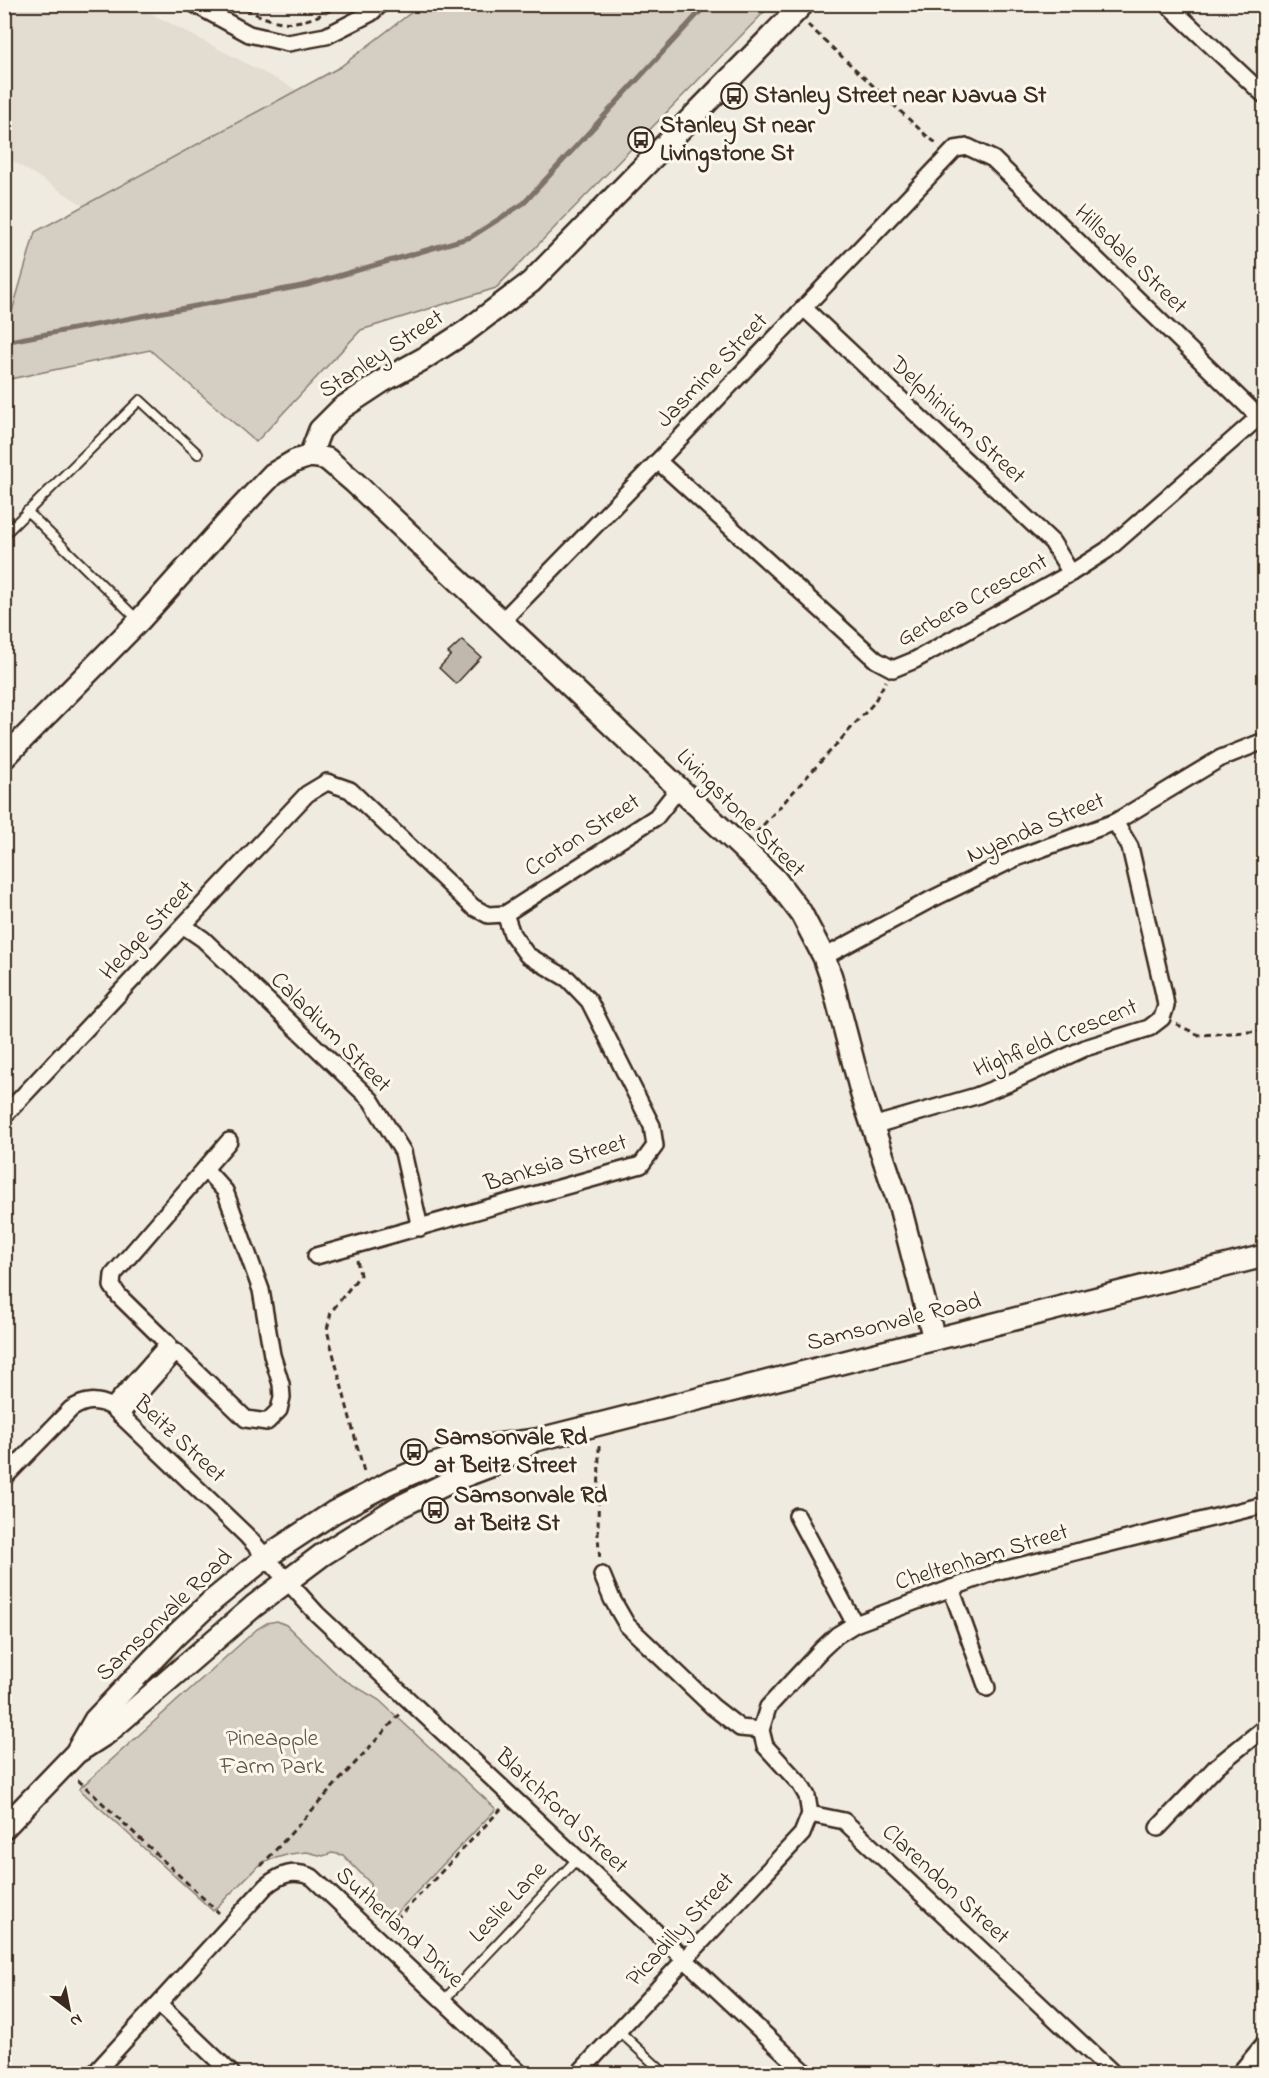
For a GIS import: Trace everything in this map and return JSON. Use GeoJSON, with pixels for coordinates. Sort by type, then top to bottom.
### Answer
{"type":"FeatureCollection","features":[{"type":"Feature","properties":{"kind":"street"},"geometry":{"type":"LineString","coordinates":[[194,4],[249,34],[288,43],[326,36],[371,13],[381,4]]}},
{"type":"Feature","properties":{"kind":"street"},"geometry":{"type":"LineString","coordinates":[[1167,4],[1264,95]]}},
{"type":"Feature","properties":{"kind":"street","name":"Stanley Street"},"geometry":{"type":"LineString","coordinates":[[310,456],[320,430],[342,408],[465,332],[531,282],[805,14]]}},
{"type":"Feature","properties":{"kind":"street","name":"Jasmine Street"},"geometry":{"type":"LineString","coordinates":[[501,621],[804,308],[948,147]]}},
{"type":"Feature","properties":{"kind":"street","name":"Hillsdale Street"},"geometry":{"type":"LineString","coordinates":[[948,147],[968,147],[993,159],[1262,419]]}},
{"type":"Feature","properties":{"kind":"street","name":"Delphinium Street"},"geometry":{"type":"LineString","coordinates":[[804,308],[1052,542],[1071,573]]}},
{"type":"Feature","properties":{"kind":"street","name":"Gerbera Crescent"},"geometry":{"type":"LineString","coordinates":[[658,461],[876,660],[893,669],[915,660],[1071,573],[1107,550],[1262,419]]}},
{"type":"Feature","properties":{"kind":"street"},"geometry":{"type":"LineString","coordinates":[[4,758],[139,621],[273,474],[285,466],[310,456]]}},
{"type":"Feature","properties":{"kind":"street","name":"Livingstone Street"},"geometry":{"type":"LineString","coordinates":[[310,456],[327,459],[343,472],[776,879],[801,913],[824,957],[831,976],[862,1095],[900,1207],[934,1339]]}},
{"type":"Feature","properties":{"kind":"street","name":"Nyanda Street"},"geometry":{"type":"LineString","coordinates":[[824,957],[930,900],[1016,858],[1115,822],[1221,758],[1264,741]]}},
{"type":"Feature","properties":{"kind":"street","name":"Hedge Street"},"geometry":{"type":"LineString","coordinates":[[4,1116],[307,794],[327,782],[350,790],[473,907],[488,915],[505,914]]}},
{"type":"Feature","properties":{"kind":"street","name":"Croton Street"},"geometry":{"type":"LineString","coordinates":[[505,914],[656,817],[679,788]]}},
{"type":"Feature","properties":{"kind":"street","name":"Highfield Crescent"},"geometry":{"type":"LineString","coordinates":[[872,1126],[976,1096],[1086,1048],[1149,1028],[1162,1018],[1166,1006],[1164,994],[1130,847],[1115,822]]}},
{"type":"Feature","properties":{"kind":"street","name":"Banksia Street"},"geometry":{"type":"LineString","coordinates":[[316,1256],[641,1165],[655,1146],[652,1126],[589,1001],[568,979],[527,955],[512,934],[505,914]]}},
{"type":"Feature","properties":{"kind":"street","name":"Caladium Street"},"geometry":{"type":"LineString","coordinates":[[184,926],[202,939],[371,1100],[403,1152],[420,1228]]}},
{"type":"Feature","properties":{"kind":"street"},"geometry":{"type":"LineString","coordinates":[[116,1411],[168,1344],[119,1296],[112,1286],[113,1275],[229,1141]]}},
{"type":"Feature","properties":{"kind":"street"},"geometry":{"type":"LineString","coordinates":[[116,1411],[176,1352],[246,1419],[267,1422],[279,1410],[282,1397],[281,1384],[272,1355],[261,1290],[225,1191],[205,1169]]}},
{"type":"Feature","properties":{"kind":"street","name":"Samsonvale Road"},"geometry":{"type":"LineString","coordinates":[[76,1753],[95,1720],[175,1636],[212,1601],[266,1557],[334,1512],[408,1475],[456,1455],[488,1446],[536,1440],[1264,1256]]}},
{"type":"Feature","properties":{"kind":"street","name":"Beitz Street"},"geometry":{"type":"LineString","coordinates":[[4,1479],[71,1409],[93,1400],[116,1411],[246,1535],[286,1581]]}},
{"type":"Feature","properties":{"kind":"street","name":"Samsonvale Road"},"geometry":{"type":"LineString","coordinates":[[4,1828],[76,1753],[107,1733],[286,1581],[336,1545],[397,1508],[456,1479],[493,1465],[536,1440]]}},
{"type":"Feature","properties":{"kind":"street","name":"Cheltenham Street"},"geometry":{"type":"LineString","coordinates":[[762,1730],[768,1707],[822,1649],[837,1635],[855,1624],[995,1572],[1264,1505]]}},
{"type":"Feature","properties":{"kind":"street"},"geometry":{"type":"LineString","coordinates":[[797,1516],[855,1624]]}},
{"type":"Feature","properties":{"kind":"street"},"geometry":{"type":"LineString","coordinates":[[602,1575],[627,1625],[713,1707],[740,1728],[762,1730],[765,1746],[800,1784],[807,1796],[810,1814]]}},
{"type":"Feature","properties":{"kind":"street","name":"Blatchford Street"},"geometry":{"type":"LineString","coordinates":[[286,1581],[317,1614],[807,2073]]}},
{"type":"Feature","properties":{"kind":"street"},"geometry":{"type":"LineString","coordinates":[[951,1588],[987,1688]]}},
{"type":"Feature","properties":{"kind":"street"},"geometry":{"type":"LineString","coordinates":[[1158,1828],[1217,1766],[1264,1728]]}},
{"type":"Feature","properties":{"kind":"street","name":"Picadilly Street"},"geometry":{"type":"LineString","coordinates":[[578,2073],[802,1834],[810,1814]]}},
{"type":"Feature","properties":{"kind":"street","name":"Clarendon Street"},"geometry":{"type":"LineString","coordinates":[[810,1814],[844,1821],[1114,2073]]}},
{"type":"Feature","properties":{"kind":"street","name":"Sutherland Drive"},"geometry":{"type":"LineString","coordinates":[[94,2073],[266,1886],[277,1876],[289,1872],[312,1877],[521,2073]]}},
{"type":"Feature","properties":{"kind":"street"},"geometry":{"type":"LineString","coordinates":[[159,2004],[232,2073]]}},
{"type":"Feature","properties":{"kind":"street"},"geometry":{"type":"LineString","coordinates":[[1239,2073],[1264,2044]]}},
{"type":"Feature","properties":{"kind":"lane"},"geometry":{"type":"LineString","coordinates":[[4,535],[140,400],[198,454]]}},
{"type":"Feature","properties":{"kind":"lane"},"geometry":{"type":"LineString","coordinates":[[27,511],[139,621]]}},
{"type":"Feature","properties":{"kind":"lane","name":"Leslie Lane"},"geometry":{"type":"LineString","coordinates":[[443,2001],[578,1858]]}},
{"type":"Feature","properties":{"kind":"lane"},"geometry":{"type":"LineString","coordinates":[[618,2030],[665,2073]]}},
{"type":"Feature","properties":{"kind":"path"},"geometry":{"type":"LineString","coordinates":[[236,4],[256,15],[294,23],[317,18],[343,4]]}},
{"type":"Feature","properties":{"kind":"path"},"geometry":{"type":"LineString","coordinates":[[805,14],[929,138],[948,147]]}},
{"type":"Feature","properties":{"kind":"path"},"geometry":{"type":"LineString","coordinates":[[756,833],[873,704],[893,669]]}},
{"type":"Feature","properties":{"kind":"path"},"geometry":{"type":"LineString","coordinates":[[1162,1018],[1199,1035],[1264,1031]]}},
{"type":"Feature","properties":{"kind":"path"},"geometry":{"type":"LineString","coordinates":[[353,1246],[360,1275],[331,1312],[327,1330],[364,1472]]}},
{"type":"Feature","properties":{"kind":"path"},"geometry":{"type":"LineString","coordinates":[[599,1446],[598,1536],[602,1575]]}},
{"type":"Feature","properties":{"kind":"path"},"geometry":{"type":"LineString","coordinates":[[261,1866],[401,1713]]}},
{"type":"Feature","properties":{"kind":"path"},"geometry":{"type":"LineString","coordinates":[[78,1780],[219,1913]]}},
{"type":"Feature","properties":{"kind":"path"},"geometry":{"type":"LineString","coordinates":[[389,1927],[503,1808]]}},
{"type":"Feature","properties":{"kind":"shaded area"},"geometry":{"type":"Polygon","coordinates":[[[5,5],[135,5],[297,90],[83,205],[5,156],[5,5]]]}},
{"type":"Feature","properties":{"kind":"green space"},"geometry":{"type":"Polygon","coordinates":[[[421,5],[771,5],[496,288],[361,330],[256,442],[150,350],[5,380],[5,317],[11,315],[35,232],[340,67],[421,5]]]}},
{"type":"Feature","properties":{"kind":"green space","name":"Pineapple Farm Park"},"geometry":{"type":"Polygon","coordinates":[[[277,1621],[286,1625],[341,1678],[379,1700],[496,1809],[391,1919],[370,1901],[370,1883],[343,1855],[332,1853],[323,1856],[307,1852],[290,1854],[262,1862],[213,1911],[79,1789],[257,1629],[267,1623],[277,1621]]]}},
{"type":"Feature","properties":{"kind":"green space"},"geometry":{"type":"Polygon","coordinates":[[[1264,2052],[1264,2073],[1246,2074],[1264,2052]]]}},
{"type":"Feature","properties":{"kind":"building"},"geometry":{"type":"Polygon","coordinates":[[[462,640],[481,657],[456,684],[439,668],[451,655],[448,653],[462,640]]]}},
{"type":"Feature","properties":{"kind":"waterway"},"geometry":{"type":"LineString","coordinates":[[4,342],[307,285],[471,237],[524,203],[707,4]]}},
{"type":"Feature","properties":{"kind":"place","name":"Stanley Street near Navua St"},"geometry":{"type":"Point","coordinates":[734,96]}},
{"type":"Feature","properties":{"kind":"place","name":"Stanley St near Livingstone St"},"geometry":{"type":"Point","coordinates":[641,140]}},
{"type":"Feature","properties":{"kind":"place","name":"Samsonvale Rd at Beitz Street"},"geometry":{"type":"Point","coordinates":[414,1452]}},
{"type":"Feature","properties":{"kind":"place","name":"Samsonvale Rd at Beitz St"},"geometry":{"type":"Point","coordinates":[435,1510]}}]}
